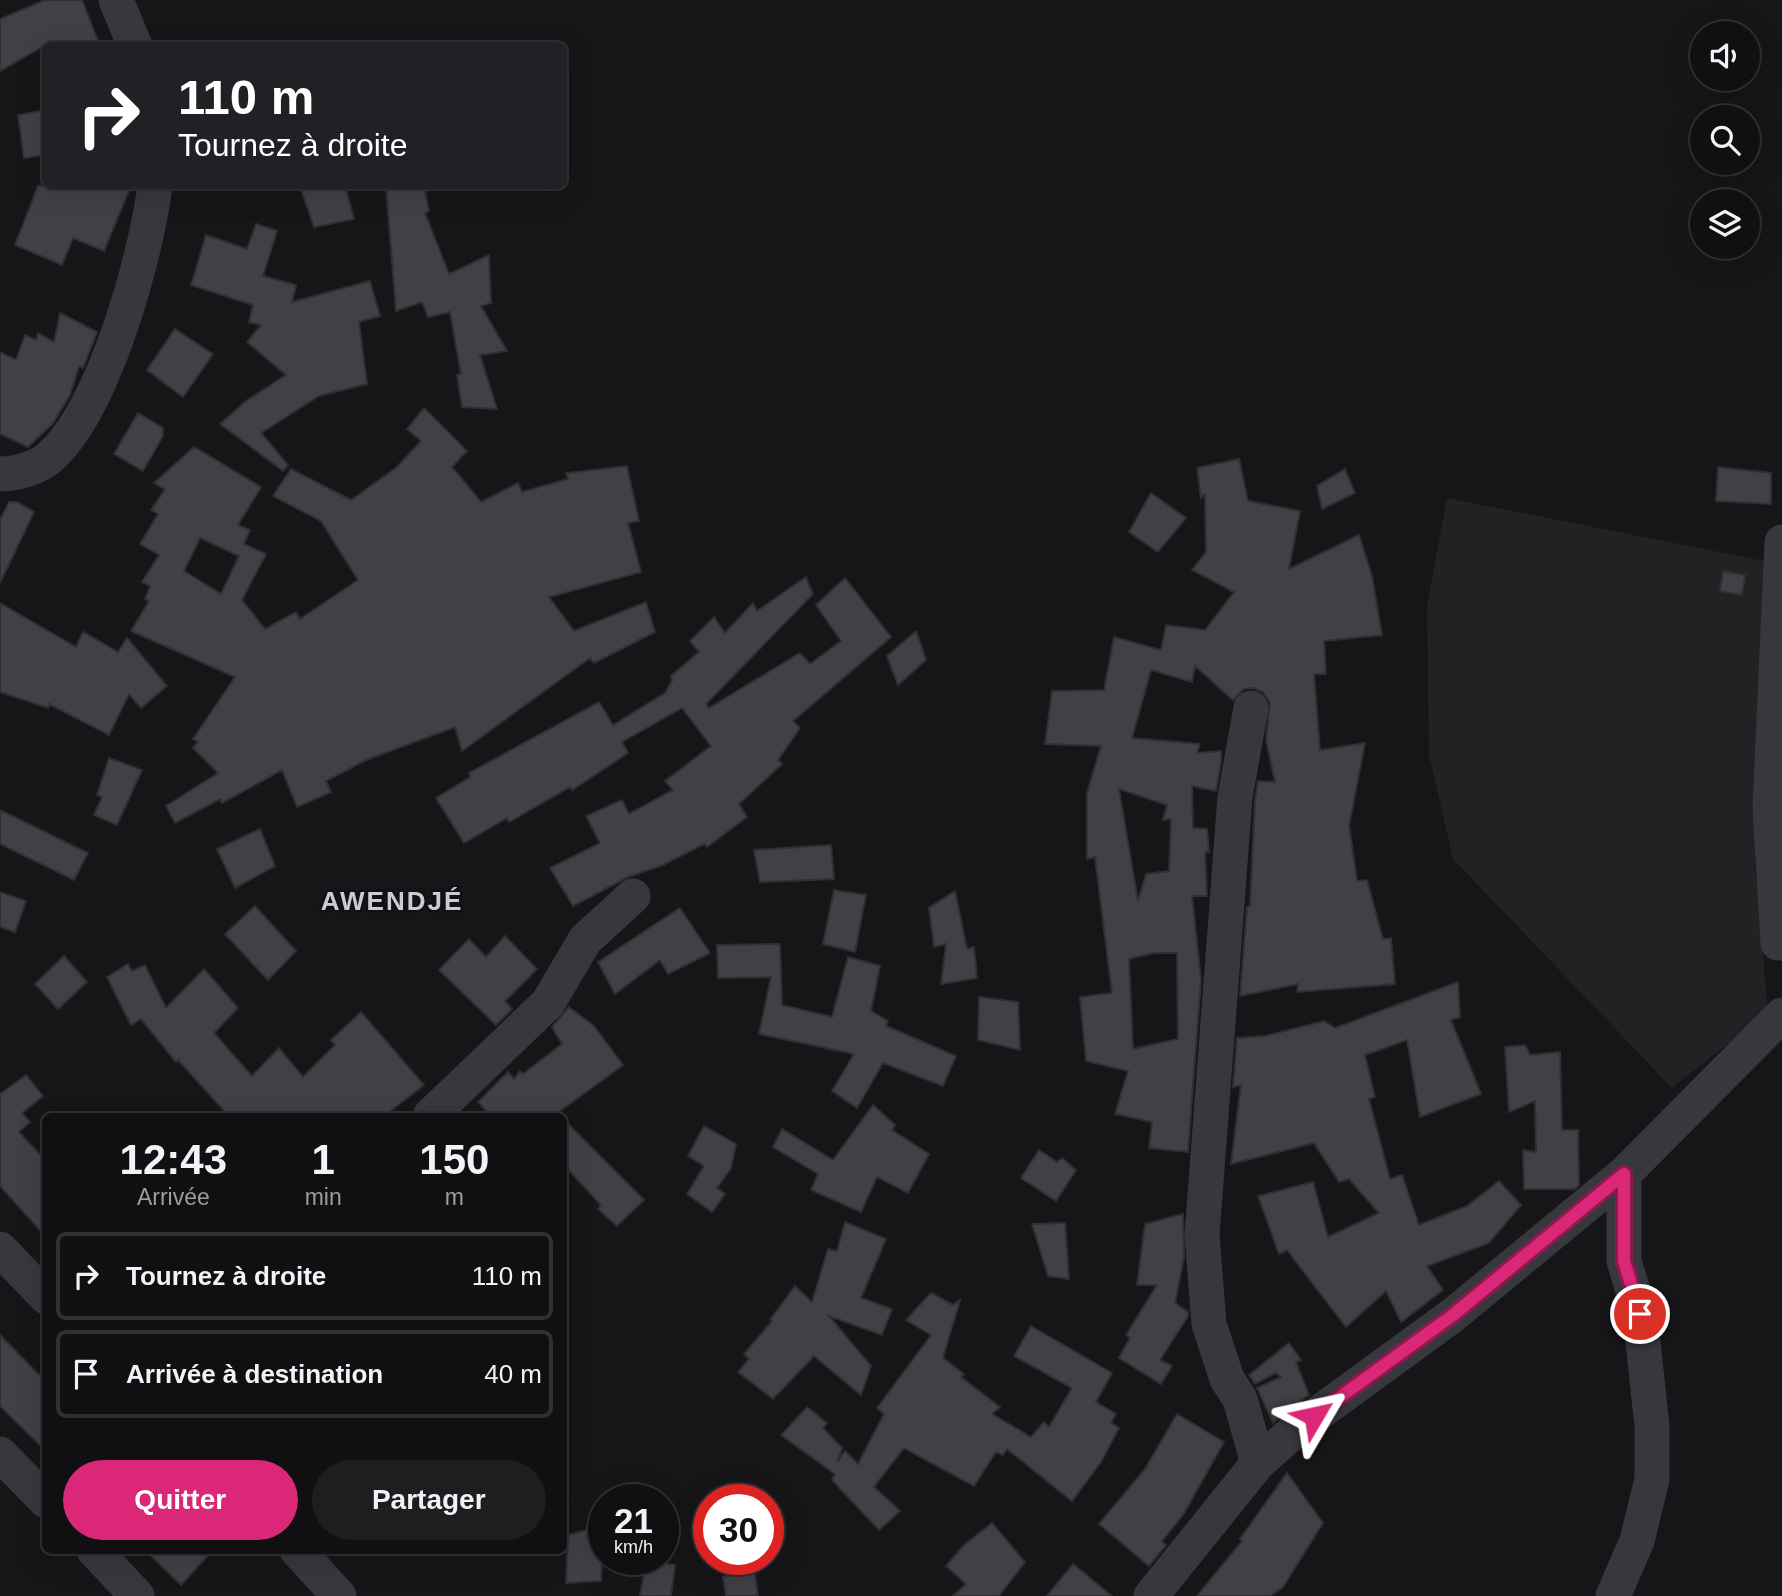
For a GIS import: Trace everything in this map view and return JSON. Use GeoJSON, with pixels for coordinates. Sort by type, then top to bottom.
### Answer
{"type":"FeatureCollection","features":[{"type":"Feature","properties":{"kind":"street"},"geometry":{"type":"LineString","coordinates":[[116,0],[133,42]]}},
{"type":"Feature","properties":{"kind":"street"},"geometry":{"type":"LineString","coordinates":[[0,474],[41,464],[66,441],[81,418],[125,308],[154,189]]}},
{"type":"Feature","properties":{"kind":"street"},"geometry":{"type":"LineString","coordinates":[[1782,542],[1770,808],[1777,943],[1782,943]]}},
{"type":"Feature","properties":{"kind":"street"},"geometry":{"type":"LineString","coordinates":[[1251,708],[1235,797],[1202,1235],[1209,1324],[1227,1379],[1240,1399],[1258,1464]]}},
{"type":"Feature","properties":{"kind":"street"},"geometry":{"type":"LineString","coordinates":[[432,1113],[548,1003],[585,940],[632,896]]}},
{"type":"Feature","properties":{"kind":"street"},"geometry":{"type":"LineString","coordinates":[[1151,1596],[1258,1464],[1294,1431],[1453,1315],[1624,1174],[1782,1015]]}},
{"type":"Feature","properties":{"kind":"street"},"geometry":{"type":"LineString","coordinates":[[1613,1596],[1637,1541],[1652,1479],[1652,1426],[1640,1314],[1624,1261],[1624,1174]]}},
{"type":"Feature","properties":{"kind":"street"},"geometry":{"type":"LineString","coordinates":[[0,1249],[42,1293]]}},
{"type":"Feature","properties":{"kind":"street"},"geometry":{"type":"LineString","coordinates":[[0,1454],[42,1497]]}},
{"type":"Feature","properties":{"kind":"street"},"geometry":{"type":"LineString","coordinates":[[98,1554],[137,1596]]}},
{"type":"Feature","properties":{"kind":"street"},"geometry":{"type":"LineString","coordinates":[[301,1554],[339,1596]]}},
{"type":"Feature","properties":{"kind":"shaded area"},"geometry":{"type":"Polygon","coordinates":[[[1447,498],[1769,562],[1755,863],[1768,1012],[1672,1088],[1453,859],[1429,755],[1427,606],[1447,498]]]}},
{"type":"Feature","properties":{"kind":"building"},"geometry":{"type":"Polygon","coordinates":[[[45,0],[82,0],[98,42],[42,42],[42,47],[0,71],[0,19],[45,0]]]}},
{"type":"Feature","properties":{"kind":"building"},"geometry":{"type":"Polygon","coordinates":[[[42,111],[42,156],[24,158],[18,115],[42,111]]]}},
{"type":"Feature","properties":{"kind":"building"},"geometry":{"type":"Polygon","coordinates":[[[38,186],[42,186],[42,189],[130,189],[104,251],[73,238],[62,265],[15,245],[38,186]]]}},
{"type":"Feature","properties":{"kind":"building"},"geometry":{"type":"Polygon","coordinates":[[[301,189],[346,189],[354,219],[314,227],[301,189]]]}},
{"type":"Feature","properties":{"kind":"building"},"geometry":{"type":"Polygon","coordinates":[[[386,189],[425,189],[429,211],[425,213],[449,274],[489,255],[491,303],[481,306],[507,351],[480,355],[497,409],[462,407],[457,375],[461,374],[450,312],[428,317],[422,302],[396,311],[386,189]]]}},
{"type":"Feature","properties":{"kind":"building"},"geometry":{"type":"Polygon","coordinates":[[[256,224],[277,231],[263,276],[296,285],[292,302],[370,281],[380,316],[359,322],[367,384],[319,396],[261,433],[288,465],[283,471],[220,424],[246,401],[286,375],[247,342],[261,325],[249,322],[253,305],[191,285],[206,235],[247,249],[256,224]]]}},
{"type":"Feature","properties":{"kind":"building"},"geometry":{"type":"Polygon","coordinates":[[[60,313],[97,332],[83,368],[79,366],[70,395],[53,423],[28,447],[0,434],[0,352],[16,360],[25,335],[36,340],[38,333],[54,342],[60,313]]]}},
{"type":"Feature","properties":{"kind":"building"},"geometry":{"type":"Polygon","coordinates":[[[175,329],[213,354],[183,397],[147,370],[175,329]]]}},
{"type":"Feature","properties":{"kind":"building"},"geometry":{"type":"Polygon","coordinates":[[[424,408],[467,451],[452,467],[481,502],[518,483],[522,492],[568,479],[566,473],[627,466],[639,521],[628,523],[641,572],[549,597],[574,631],[646,602],[655,632],[594,663],[590,658],[462,751],[455,727],[366,760],[326,781],[331,792],[297,807],[282,770],[222,803],[220,799],[175,823],[166,806],[218,773],[193,748],[198,742],[193,739],[235,677],[131,631],[149,601],[145,599],[150,586],[142,582],[159,555],[140,544],[158,514],[151,510],[165,489],[154,483],[194,447],[261,487],[238,525],[250,530],[244,544],[266,554],[242,600],[265,629],[296,612],[300,619],[358,580],[321,521],[273,496],[291,469],[351,500],[397,467],[421,441],[407,429],[424,408]],[[200,538],[184,571],[221,594],[239,556],[200,538]]]}},
{"type":"Feature","properties":{"kind":"building"},"geometry":{"type":"Polygon","coordinates":[[[138,413],[163,428],[163,436],[143,471],[114,454],[138,413]]]}},
{"type":"Feature","properties":{"kind":"building"},"geometry":{"type":"Polygon","coordinates":[[[1239,459],[1248,501],[1300,511],[1289,569],[1359,535],[1372,576],[1382,635],[1324,641],[1326,674],[1314,674],[1320,750],[1365,743],[1349,826],[1357,881],[1367,880],[1383,939],[1391,938],[1395,984],[1297,992],[1298,984],[1240,996],[1247,907],[1250,906],[1258,781],[1275,782],[1266,740],[1270,702],[1263,692],[1254,688],[1244,689],[1233,700],[1195,666],[1192,682],[1151,670],[1132,738],[1200,744],[1197,753],[1221,751],[1216,791],[1192,786],[1193,828],[1207,829],[1209,852],[1205,852],[1207,896],[1192,896],[1201,979],[1188,1152],[1149,1148],[1152,1122],[1115,1114],[1128,1071],[1086,1061],[1080,997],[1112,993],[1095,857],[1087,859],[1087,793],[1101,746],[1045,744],[1052,691],[1104,690],[1114,637],[1161,650],[1166,625],[1205,630],[1234,592],[1192,570],[1206,552],[1205,494],[1201,498],[1197,468],[1239,459]],[[1119,789],[1138,901],[1146,874],[1169,871],[1171,819],[1163,820],[1167,805],[1119,789]],[[1154,953],[1129,959],[1133,1049],[1178,1039],[1177,953],[1154,953]]]}},
{"type":"Feature","properties":{"kind":"building"},"geometry":{"type":"Polygon","coordinates":[[[1718,467],[1771,473],[1771,504],[1716,501],[1718,467]]]}},
{"type":"Feature","properties":{"kind":"building"},"geometry":{"type":"Polygon","coordinates":[[[1345,469],[1355,493],[1322,509],[1317,486],[1345,469]]]}},
{"type":"Feature","properties":{"kind":"building"},"geometry":{"type":"Polygon","coordinates":[[[1151,493],[1186,518],[1158,552],[1129,532],[1151,493]]]}},
{"type":"Feature","properties":{"kind":"building"},"geometry":{"type":"Polygon","coordinates":[[[9,502],[17,502],[34,512],[0,583],[0,520],[9,502]]]}},
{"type":"Feature","properties":{"kind":"building"},"geometry":{"type":"Polygon","coordinates":[[[1723,571],[1745,575],[1742,595],[1720,591],[1723,571]]]}},
{"type":"Feature","properties":{"kind":"building"},"geometry":{"type":"Polygon","coordinates":[[[806,577],[813,594],[706,704],[709,708],[800,653],[810,664],[841,641],[816,605],[845,578],[891,637],[793,721],[800,728],[778,760],[782,764],[739,804],[747,817],[707,847],[704,844],[663,865],[628,877],[573,906],[550,868],[600,843],[586,816],[622,800],[629,814],[673,790],[665,781],[711,746],[682,708],[622,742],[628,753],[572,790],[570,787],[509,822],[507,818],[464,843],[436,798],[470,777],[469,773],[599,702],[613,725],[665,693],[672,681],[671,676],[699,652],[690,641],[714,617],[725,633],[753,603],[757,611],[806,577]]]}},
{"type":"Feature","properties":{"kind":"building"},"geometry":{"type":"Polygon","coordinates":[[[0,603],[76,647],[83,632],[118,652],[127,638],[167,686],[141,708],[129,694],[109,735],[49,704],[48,708],[0,692],[0,603]]]}},
{"type":"Feature","properties":{"kind":"building"},"geometry":{"type":"Polygon","coordinates":[[[916,631],[926,660],[898,685],[887,656],[916,631]]]}},
{"type":"Feature","properties":{"kind":"building"},"geometry":{"type":"Polygon","coordinates":[[[109,758],[142,770],[117,825],[94,815],[102,797],[97,795],[109,758]]]}},
{"type":"Feature","properties":{"kind":"building"},"geometry":{"type":"Polygon","coordinates":[[[0,810],[88,853],[74,880],[0,844],[0,810]]]}},
{"type":"Feature","properties":{"kind":"building"},"geometry":{"type":"Polygon","coordinates":[[[260,829],[275,866],[235,888],[217,849],[260,829]]]}},
{"type":"Feature","properties":{"kind":"building"},"geometry":{"type":"Polygon","coordinates":[[[831,845],[834,879],[760,882],[754,850],[831,845]]]}},
{"type":"Feature","properties":{"kind":"building"},"geometry":{"type":"Polygon","coordinates":[[[834,890],[866,895],[855,952],[823,944],[834,890]]]}},
{"type":"Feature","properties":{"kind":"building"},"geometry":{"type":"Polygon","coordinates":[[[955,891],[967,949],[974,947],[977,978],[941,984],[946,944],[934,947],[929,908],[955,891]]]}},
{"type":"Feature","properties":{"kind":"building"},"geometry":{"type":"Polygon","coordinates":[[[0,892],[26,901],[15,932],[0,927],[0,892]]]}},
{"type":"Feature","properties":{"kind":"building"},"geometry":{"type":"Polygon","coordinates":[[[255,906],[296,951],[268,980],[225,934],[255,906]]]}},
{"type":"Feature","properties":{"kind":"building"},"geometry":{"type":"Polygon","coordinates":[[[680,908],[710,953],[668,974],[660,960],[615,994],[598,962],[680,908]]]}},
{"type":"Feature","properties":{"kind":"building"},"geometry":{"type":"Polygon","coordinates":[[[505,936],[537,969],[505,1001],[512,1009],[496,1025],[439,970],[469,939],[486,957],[505,936]]]}},
{"type":"Feature","properties":{"kind":"building"},"geometry":{"type":"Polygon","coordinates":[[[780,944],[782,1005],[832,1017],[848,957],[880,966],[871,1011],[888,1021],[886,1026],[956,1056],[943,1086],[883,1063],[857,1108],[832,1091],[854,1054],[759,1034],[771,977],[718,978],[717,945],[780,944]]]}},
{"type":"Feature","properties":{"kind":"building"},"geometry":{"type":"Polygon","coordinates":[[[64,956],[87,982],[58,1009],[35,984],[64,956]]]}},
{"type":"Feature","properties":{"kind":"building"},"geometry":{"type":"Polygon","coordinates":[[[128,964],[132,971],[145,965],[166,1008],[204,969],[238,1008],[214,1033],[252,1076],[279,1048],[303,1077],[335,1045],[331,1040],[361,1012],[424,1085],[388,1113],[226,1113],[178,1060],[176,1062],[141,1019],[131,1025],[107,977],[128,964]]]}},
{"type":"Feature","properties":{"kind":"building"},"geometry":{"type":"Polygon","coordinates":[[[1458,982],[1460,1017],[1451,1020],[1481,1094],[1420,1117],[1407,1040],[1365,1055],[1375,1097],[1369,1099],[1390,1179],[1402,1175],[1419,1225],[1467,1206],[1499,1181],[1521,1205],[1489,1243],[1427,1266],[1443,1290],[1401,1322],[1386,1291],[1346,1327],[1287,1250],[1279,1254],[1258,1196],[1313,1182],[1328,1237],[1379,1213],[1349,1179],[1339,1182],[1314,1143],[1231,1164],[1241,1085],[1233,1087],[1237,1038],[1265,1036],[1324,1021],[1335,1028],[1458,982]]]}},
{"type":"Feature","properties":{"kind":"building"},"geometry":{"type":"Polygon","coordinates":[[[979,997],[1018,1002],[1020,1050],[978,1040],[979,997]]]}},
{"type":"Feature","properties":{"kind":"building"},"geometry":{"type":"Polygon","coordinates":[[[569,1007],[594,1026],[623,1065],[557,1113],[488,1113],[478,1102],[508,1072],[514,1079],[520,1071],[523,1074],[562,1044],[552,1027],[569,1007]]]}},
{"type":"Feature","properties":{"kind":"building"},"geometry":{"type":"Polygon","coordinates":[[[1525,1045],[1530,1055],[1560,1052],[1562,1130],[1578,1130],[1579,1185],[1575,1189],[1524,1189],[1523,1150],[1536,1152],[1535,1101],[1509,1112],[1505,1047],[1525,1045]]]}},
{"type":"Feature","properties":{"kind":"building"},"geometry":{"type":"Polygon","coordinates":[[[26,1075],[43,1096],[22,1113],[30,1122],[19,1132],[42,1157],[42,1233],[0,1186],[0,1094],[26,1075]]]}},
{"type":"Feature","properties":{"kind":"building"},"geometry":{"type":"Polygon","coordinates":[[[873,1105],[895,1125],[892,1130],[929,1154],[908,1193],[877,1177],[861,1212],[811,1190],[818,1174],[773,1147],[782,1129],[833,1160],[873,1105]]]}},
{"type":"Feature","properties":{"kind":"building"},"geometry":{"type":"Polygon","coordinates":[[[567,1123],[644,1200],[617,1226],[598,1209],[601,1205],[567,1168],[567,1123]]]}},
{"type":"Feature","properties":{"kind":"building"},"geometry":{"type":"Polygon","coordinates":[[[704,1126],[736,1144],[731,1168],[717,1188],[725,1194],[712,1212],[687,1194],[704,1166],[688,1156],[704,1126]]]}},
{"type":"Feature","properties":{"kind":"building"},"geometry":{"type":"Polygon","coordinates":[[[1039,1150],[1057,1162],[1062,1158],[1076,1170],[1056,1201],[1021,1178],[1039,1150]]]}},
{"type":"Feature","properties":{"kind":"building"},"geometry":{"type":"Polygon","coordinates":[[[1183,1214],[1184,1257],[1175,1303],[1188,1312],[1188,1316],[1160,1360],[1172,1366],[1161,1384],[1119,1358],[1130,1338],[1126,1335],[1157,1285],[1137,1285],[1145,1224],[1183,1214]]]}},
{"type":"Feature","properties":{"kind":"building"},"geometry":{"type":"Polygon","coordinates":[[[845,1222],[886,1239],[861,1298],[892,1309],[882,1335],[829,1316],[871,1366],[861,1395],[814,1356],[773,1399],[738,1372],[749,1359],[744,1354],[772,1321],[770,1320],[795,1286],[812,1302],[828,1249],[837,1251],[845,1222]]]}},
{"type":"Feature","properties":{"kind":"building"},"geometry":{"type":"Polygon","coordinates":[[[1065,1223],[1069,1279],[1048,1276],[1032,1224],[1065,1223]]]}},
{"type":"Feature","properties":{"kind":"building"},"geometry":{"type":"Polygon","coordinates":[[[931,1293],[953,1305],[960,1300],[943,1358],[964,1374],[961,1377],[1000,1407],[992,1414],[1031,1437],[1044,1422],[1049,1427],[1072,1388],[1014,1356],[1031,1326],[1112,1373],[1096,1402],[1116,1414],[1111,1423],[1119,1428],[1101,1462],[1072,1501],[1007,1449],[1003,1455],[996,1452],[974,1486],[904,1448],[874,1487],[900,1511],[879,1530],[832,1480],[835,1474],[781,1435],[807,1407],[827,1423],[823,1428],[842,1448],[837,1462],[845,1451],[858,1464],[884,1414],[877,1408],[931,1335],[906,1320],[931,1293]]]}},
{"type":"Feature","properties":{"kind":"building"},"geometry":{"type":"Polygon","coordinates":[[[0,1335],[42,1378],[42,1447],[0,1406],[0,1335]]]}},
{"type":"Feature","properties":{"kind":"building"},"geometry":{"type":"Polygon","coordinates":[[[1289,1343],[1301,1360],[1296,1362],[1309,1395],[1273,1423],[1257,1388],[1281,1377],[1276,1373],[1255,1384],[1249,1375],[1289,1343]]]}},
{"type":"Feature","properties":{"kind":"building"},"geometry":{"type":"Polygon","coordinates":[[[1177,1414],[1224,1442],[1183,1515],[1162,1541],[1166,1545],[1149,1566],[1099,1524],[1145,1469],[1177,1414]]]}},
{"type":"Feature","properties":{"kind":"building"},"geometry":{"type":"Polygon","coordinates":[[[1287,1473],[1323,1523],[1283,1587],[1270,1596],[1197,1596],[1242,1541],[1240,1539],[1287,1473]]]}},
{"type":"Feature","properties":{"kind":"building"},"geometry":{"type":"Polygon","coordinates":[[[992,1523],[1025,1562],[999,1596],[953,1596],[966,1584],[946,1566],[963,1546],[992,1523]]]}},
{"type":"Feature","properties":{"kind":"building"},"geometry":{"type":"Polygon","coordinates":[[[588,1529],[588,1575],[601,1575],[601,1581],[566,1583],[568,1535],[588,1529]]]}},
{"type":"Feature","properties":{"kind":"building"},"geometry":{"type":"Polygon","coordinates":[[[149,1554],[209,1554],[181,1585],[149,1554]]]}},
{"type":"Feature","properties":{"kind":"building"},"geometry":{"type":"Polygon","coordinates":[[[1073,1564],[1112,1596],[1047,1596],[1073,1564]]]}},
{"type":"Feature","properties":{"kind":"building"},"geometry":{"type":"Polygon","coordinates":[[[644,1575],[674,1575],[671,1596],[640,1596],[644,1575]]]}},
{"type":"Feature","properties":{"kind":"building"},"geometry":{"type":"Polygon","coordinates":[[[755,1575],[758,1596],[726,1596],[723,1577],[755,1575]]]}},
{"type":"Feature","properties":{"kind":"district","name":"AWENDJÉ"},"geometry":{"type":"Point","coordinates":[392,901]}},
{"type":"Feature","properties":{"kind":"route"},"geometry":{"type":"LineString","coordinates":[[1314,1416],[1453,1315],[1624,1174],[1624,1261],[1640,1314]]}}]}
